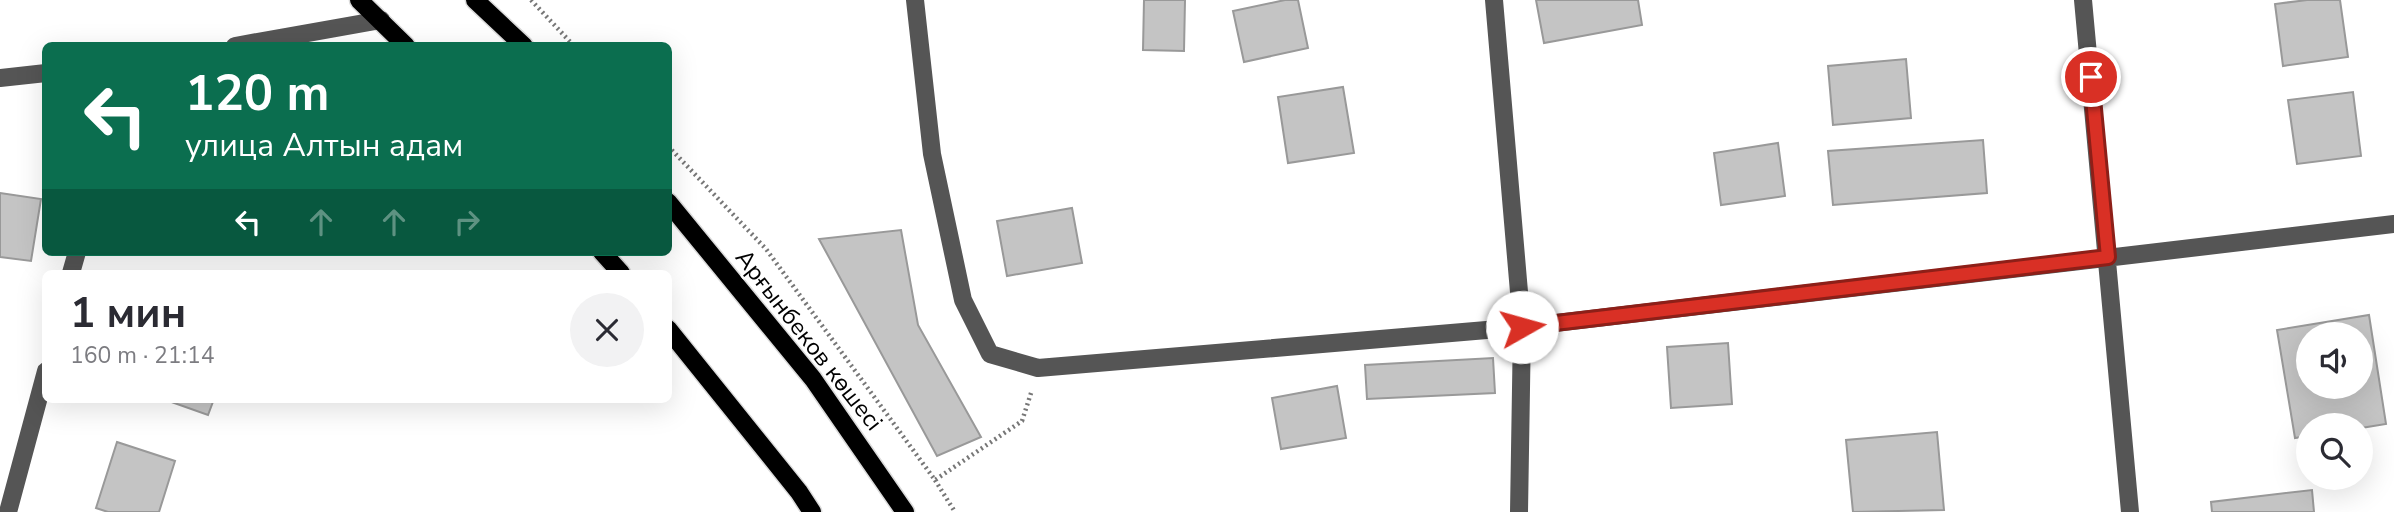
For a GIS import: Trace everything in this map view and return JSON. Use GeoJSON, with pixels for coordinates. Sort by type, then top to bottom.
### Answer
{"type":"FeatureCollection","features":[{"type":"Feature","properties":{"kind":"main road"},"geometry":{"type":"LineString","coordinates":[[359,0],[402,42]]}},
{"type":"Feature","properties":{"kind":"main road"},"geometry":{"type":"LineString","coordinates":[[475,0],[520,42]]}},
{"type":"Feature","properties":{"kind":"main road","name":"Арғынбеков көшесі"},"geometry":{"type":"LineString","coordinates":[[672,207],[813,379],[905,512]]}},
{"type":"Feature","properties":{"kind":"main road"},"geometry":{"type":"LineString","coordinates":[[606,256],[618,270]]}},
{"type":"Feature","properties":{"kind":"main road"},"geometry":{"type":"LineString","coordinates":[[672,335],[799,492],[812,512]]}},
{"type":"Feature","properties":{"kind":"street"},"geometry":{"type":"LineString","coordinates":[[915,0],[932,154],[963,300],[990,354],[1038,368],[1522,327],[2394,224]]}},
{"type":"Feature","properties":{"kind":"street"},"geometry":{"type":"LineString","coordinates":[[1494,0],[1522,327],[1519,512]]}},
{"type":"Feature","properties":{"kind":"street"},"geometry":{"type":"LineString","coordinates":[[2083,0],[2130,512]]}},
{"type":"Feature","properties":{"kind":"street"},"geometry":{"type":"LineString","coordinates":[[257,42],[381,20]]}},
{"type":"Feature","properties":{"kind":"street"},"geometry":{"type":"LineString","coordinates":[[0,78],[42,73]]}},
{"type":"Feature","properties":{"kind":"street"},"geometry":{"type":"LineString","coordinates":[[8,512],[42,386]]}},
{"type":"Feature","properties":{"kind":"path"},"geometry":{"type":"LineString","coordinates":[[531,0],[570,42]]}},
{"type":"Feature","properties":{"kind":"path"},"geometry":{"type":"LineString","coordinates":[[672,150],[766,249],[935,480],[955,512]]}},
{"type":"Feature","properties":{"kind":"path"},"geometry":{"type":"LineString","coordinates":[[935,480],[1022,421],[1038,368]]}},
{"type":"Feature","properties":{"kind":"building"},"geometry":{"type":"Polygon","coordinates":[[[1144,0],[1185,0],[1184,51],[1143,50],[1144,0]]]}},
{"type":"Feature","properties":{"kind":"building"},"geometry":{"type":"Polygon","coordinates":[[[1285,0],[1298,0],[1308,48],[1244,62],[1233,11],[1285,0]]]}},
{"type":"Feature","properties":{"kind":"building"},"geometry":{"type":"Polygon","coordinates":[[[1536,0],[1638,0],[1642,25],[1544,43],[1536,0]]]}},
{"type":"Feature","properties":{"kind":"building"},"geometry":{"type":"Polygon","coordinates":[[[2340,0],[2348,57],[2283,66],[2275,4],[2340,0]]]}},
{"type":"Feature","properties":{"kind":"building"},"geometry":{"type":"Polygon","coordinates":[[[1906,59],[1911,118],[1833,125],[1828,66],[1906,59]]]}},
{"type":"Feature","properties":{"kind":"building"},"geometry":{"type":"Polygon","coordinates":[[[1343,87],[1354,153],[1288,163],[1278,97],[1343,87]]]}},
{"type":"Feature","properties":{"kind":"building"},"geometry":{"type":"Polygon","coordinates":[[[2353,92],[2361,156],[2297,164],[2288,100],[2353,92]]]}},
{"type":"Feature","properties":{"kind":"building"},"geometry":{"type":"Polygon","coordinates":[[[1983,140],[1987,193],[1833,205],[1828,151],[1983,140]]]}},
{"type":"Feature","properties":{"kind":"building"},"geometry":{"type":"Polygon","coordinates":[[[1778,143],[1785,196],[1721,205],[1714,153],[1778,143]]]}},
{"type":"Feature","properties":{"kind":"building"},"geometry":{"type":"Polygon","coordinates":[[[0,193],[41,199],[31,261],[0,257],[0,193]]]}},
{"type":"Feature","properties":{"kind":"building"},"geometry":{"type":"Polygon","coordinates":[[[1072,208],[1082,263],[1007,276],[997,221],[1072,208]]]}},
{"type":"Feature","properties":{"kind":"building"},"geometry":{"type":"Polygon","coordinates":[[[901,230],[918,325],[981,437],[937,456],[819,239],[901,230]]]}},
{"type":"Feature","properties":{"kind":"building"},"geometry":{"type":"Polygon","coordinates":[[[2369,315],[2370,322],[2326,322],[2369,315]]]}},
{"type":"Feature","properties":{"kind":"building"},"geometry":{"type":"Polygon","coordinates":[[[2296,327],[2296,399],[2373,399],[2373,341],[2386,424],[2373,426],[2373,413],[2296,413],[2295,438],[2277,330],[2296,327]]]}},
{"type":"Feature","properties":{"kind":"building"},"geometry":{"type":"Polygon","coordinates":[[[1728,343],[1732,404],[1671,408],[1667,347],[1728,343]]]}},
{"type":"Feature","properties":{"kind":"building"},"geometry":{"type":"Polygon","coordinates":[[[1493,358],[1495,393],[1367,399],[1365,365],[1493,358]]]}},
{"type":"Feature","properties":{"kind":"building"},"geometry":{"type":"Polygon","coordinates":[[[1337,386],[1346,438],[1281,449],[1272,398],[1337,386]]]}},
{"type":"Feature","properties":{"kind":"building"},"geometry":{"type":"Polygon","coordinates":[[[174,403],[212,403],[208,415],[174,403]]]}},
{"type":"Feature","properties":{"kind":"building"},"geometry":{"type":"Polygon","coordinates":[[[1937,432],[1944,510],[1853,512],[1846,440],[1937,432]]]}},
{"type":"Feature","properties":{"kind":"building"},"geometry":{"type":"Polygon","coordinates":[[[117,442],[175,461],[159,512],[108,512],[96,508],[117,442]]]}},
{"type":"Feature","properties":{"kind":"building"},"geometry":{"type":"Polygon","coordinates":[[[2312,490],[2314,512],[2212,512],[2211,502],[2312,490]]]}},
{"type":"Feature","properties":{"kind":"route"},"geometry":{"type":"LineString","coordinates":[[1522,327],[2108,257],[2091,77]]}}]}
